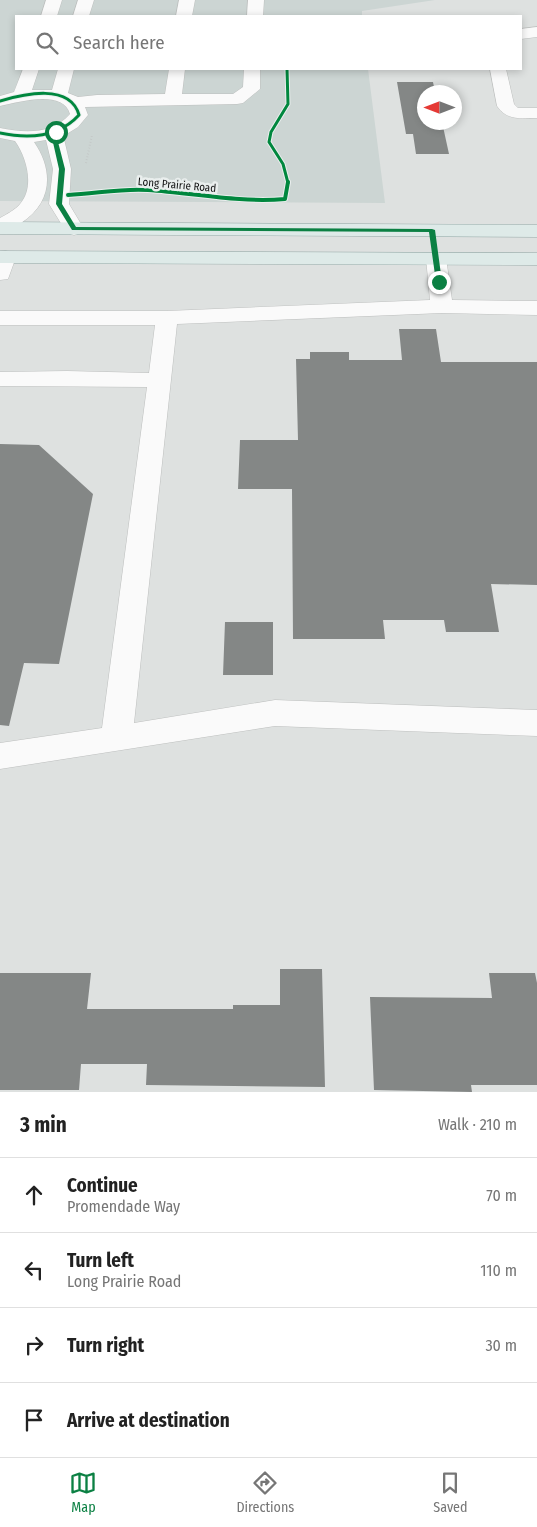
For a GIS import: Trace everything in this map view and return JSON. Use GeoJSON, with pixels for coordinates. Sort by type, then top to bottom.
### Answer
{"type":"FeatureCollection","features":[{"type":"Feature","properties":{"kind":"main road"},"geometry":{"type":"LineString","coordinates":[[0,228],[537,231]]}},
{"type":"Feature","properties":{"kind":"main road"},"geometry":{"type":"LineString","coordinates":[[432,230],[436,258]]}},
{"type":"Feature","properties":{"kind":"main road"},"geometry":{"type":"LineString","coordinates":[[2,263],[537,258]]}},
{"type":"Feature","properties":{"kind":"street"},"geometry":{"type":"LineString","coordinates":[[49,15],[54,0]]}},
{"type":"Feature","properties":{"kind":"street"},"geometry":{"type":"LineString","coordinates":[[81,15],[86,0]]}},
{"type":"Feature","properties":{"kind":"street"},"geometry":{"type":"LineString","coordinates":[[184,15],[187,0]]}},
{"type":"Feature","properties":{"kind":"street"},"geometry":{"type":"LineString","coordinates":[[255,15],[256,0]]}},
{"type":"Feature","properties":{"kind":"street"},"geometry":{"type":"LineString","coordinates":[[522,34],[537,32]]}},
{"type":"Feature","properties":{"kind":"street"},"geometry":{"type":"LineString","coordinates":[[22,95],[31,70]]}},
{"type":"Feature","properties":{"kind":"street"},"geometry":{"type":"LineString","coordinates":[[59,96],[66,70]]}},
{"type":"Feature","properties":{"kind":"street"},"geometry":{"type":"LineString","coordinates":[[173,100],[177,70]]}},
{"type":"Feature","properties":{"kind":"street"},"geometry":{"type":"LineString","coordinates":[[0,101],[22,95],[41,94],[59,96],[75,103],[97,100],[238,99],[251,89],[252,70]]}},
{"type":"Feature","properties":{"kind":"street"},"geometry":{"type":"LineString","coordinates":[[498,70],[508,118],[537,113]]}},
{"type":"Feature","properties":{"kind":"street"},"geometry":{"type":"LineString","coordinates":[[0,133],[21,137],[56,132],[75,122],[79,115],[79,109],[75,103]]}},
{"type":"Feature","properties":{"kind":"street"},"geometry":{"type":"LineString","coordinates":[[56,132],[55,138],[62,169],[59,204],[74,229]]}},
{"type":"Feature","properties":{"kind":"street"},"geometry":{"type":"LineString","coordinates":[[0,228],[28,207],[35,191],[38,170],[32,150],[21,137]]}},
{"type":"Feature","properties":{"kind":"street"},"geometry":{"type":"LineString","coordinates":[[436,258],[442,306]]}},
{"type":"Feature","properties":{"kind":"street"},"geometry":{"type":"LineString","coordinates":[[0,318],[167,318],[442,306],[537,308]]}},
{"type":"Feature","properties":{"kind":"street"},"geometry":{"type":"LineString","coordinates":[[116,739],[167,318]]}},
{"type":"Feature","properties":{"kind":"street"},"geometry":{"type":"LineString","coordinates":[[1,381],[67,378],[159,380]]}},
{"type":"Feature","properties":{"kind":"street"},"geometry":{"type":"LineString","coordinates":[[0,756],[116,739],[275,712],[537,723]]}},
{"type":"Feature","properties":{"kind":"path"},"geometry":{"type":"LineString","coordinates":[[85,168],[93,133]]}},
{"type":"Feature","properties":{"kind":"shaded area"},"geometry":{"type":"Polygon","coordinates":[[[0,0],[435,0],[362,11],[362,15],[15,15],[15,70],[368,70],[385,203],[0,201],[0,0]]]}},
{"type":"Feature","properties":{"kind":"building"},"geometry":{"type":"Polygon","coordinates":[[[397,82],[433,82],[434,85],[417,85],[417,130],[444,130],[449,154],[416,154],[413,134],[406,134],[397,82]]]}},
{"type":"Feature","properties":{"kind":"building"},"geometry":{"type":"Polygon","coordinates":[[[399,329],[436,329],[441,362],[537,362],[537,585],[491,584],[499,632],[446,632],[444,620],[383,620],[385,639],[293,639],[292,489],[238,489],[240,440],[298,440],[296,359],[310,359],[310,352],[349,352],[349,360],[402,360],[399,329]]]}},
{"type":"Feature","properties":{"kind":"building"},"geometry":{"type":"Polygon","coordinates":[[[0,444],[39,445],[93,494],[59,664],[24,663],[9,726],[0,725],[0,444]]]}},
{"type":"Feature","properties":{"kind":"building"},"geometry":{"type":"Polygon","coordinates":[[[225,622],[273,622],[273,675],[223,675],[225,622]]]}},
{"type":"Feature","properties":{"kind":"building"},"geometry":{"type":"Polygon","coordinates":[[[280,969],[322,969],[325,1087],[146,1085],[147,1064],[81,1064],[79,1090],[0,1090],[0,973],[91,973],[87,1009],[233,1009],[233,1005],[280,1005],[280,969]]]}},
{"type":"Feature","properties":{"kind":"building"},"geometry":{"type":"Polygon","coordinates":[[[489,973],[535,973],[537,983],[537,1085],[471,1085],[472,1092],[374,1090],[370,997],[492,998],[489,973]]]}},
{"type":"Feature","properties":{"kind":"cycle path","name":"Long Prairie Road"},"geometry":{"type":"LineString","coordinates":[[68,195],[138,190],[165,191],[234,200],[285,199],[288,188],[286,170],[269,142],[271,132],[288,104],[287,70]]}},
{"type":"Feature","properties":{"kind":"cycle path"},"geometry":{"type":"LineString","coordinates":[[0,101],[20,96],[59,95],[69,99],[76,105],[79,115],[63,129],[43,136],[21,137],[0,133]]}},
{"type":"Feature","properties":{"kind":"route"},"geometry":{"type":"LineString","coordinates":[[56,132],[55,138],[62,169],[59,204],[74,229],[432,230],[439,282]]}}]}
